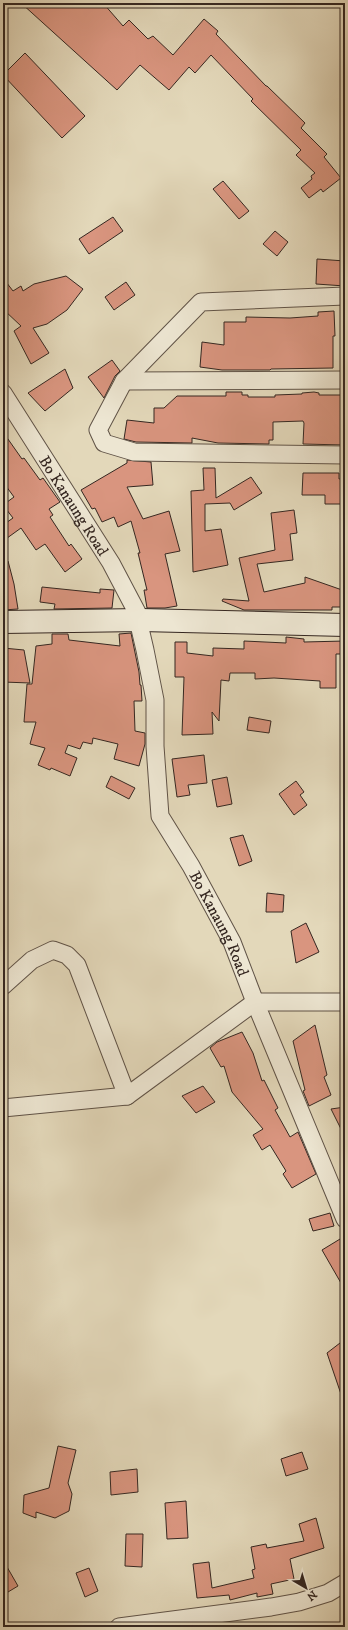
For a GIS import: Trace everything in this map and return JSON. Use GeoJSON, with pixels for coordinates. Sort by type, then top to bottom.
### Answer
{"type":"FeatureCollection","features":[{"type":"Feature","properties":{"kind":"street"},"geometry":{"type":"LineString","coordinates":[[345,296],[201,302],[124,381],[98,430],[104,443],[134,452],[345,455]]}},
{"type":"Feature","properties":{"kind":"street"},"geometry":{"type":"LineString","coordinates":[[124,381],[345,380]]}},
{"type":"Feature","properties":{"kind":"street","name":"Bo Kanaung Road"},"geometry":{"type":"LineString","coordinates":[[3,393],[111,563],[139,620],[155,700],[155,746],[160,816],[191,866],[232,942],[254,1002],[345,1219]]}},
{"type":"Feature","properties":{"kind":"street"},"geometry":{"type":"LineString","coordinates":[[3,622],[139,620],[345,625]]}},
{"type":"Feature","properties":{"kind":"street"},"geometry":{"type":"LineString","coordinates":[[3,986],[32,960],[53,950],[67,955],[77,965],[127,1096]]}},
{"type":"Feature","properties":{"kind":"street"},"geometry":{"type":"LineString","coordinates":[[3,1108],[127,1096],[254,1002],[345,1002]]}},
{"type":"Feature","properties":{"kind":"street"},"geometry":{"type":"LineString","coordinates":[[119,1627],[285,1605],[328,1593],[345,1583]]}},
{"type":"Feature","properties":{"kind":"building"},"geometry":{"type":"Polygon","coordinates":[[[21,3],[103,3],[123,26],[129,20],[148,39],[153,36],[173,55],[204,19],[218,31],[216,34],[266,86],[305,123],[301,128],[327,154],[324,157],[341,178],[323,192],[321,189],[309,198],[301,188],[312,179],[311,176],[315,173],[296,155],[301,150],[251,101],[253,99],[211,55],[195,73],[189,67],[169,90],[140,65],[117,90],[21,3]]]}},
{"type":"Feature","properties":{"kind":"building"},"geometry":{"type":"Polygon","coordinates":[[[25,53],[85,116],[62,138],[3,75],[25,53]]]}},
{"type":"Feature","properties":{"kind":"building"},"geometry":{"type":"Polygon","coordinates":[[[223,181],[249,211],[239,219],[213,189],[223,181]]]}},
{"type":"Feature","properties":{"kind":"building"},"geometry":{"type":"Polygon","coordinates":[[[113,217],[123,231],[89,254],[79,239],[113,217]]]}},
{"type":"Feature","properties":{"kind":"building"},"geometry":{"type":"Polygon","coordinates":[[[275,231],[288,242],[277,256],[263,244],[275,231]]]}},
{"type":"Feature","properties":{"kind":"building"},"geometry":{"type":"Polygon","coordinates":[[[317,259],[345,261],[345,286],[316,284],[317,259]]]}},
{"type":"Feature","properties":{"kind":"building"},"geometry":{"type":"Polygon","coordinates":[[[66,276],[83,289],[67,310],[47,324],[33,328],[49,353],[31,364],[14,331],[21,326],[4,310],[3,278],[13,291],[21,286],[23,291],[34,284],[66,276]]]}},
{"type":"Feature","properties":{"kind":"building"},"geometry":{"type":"Polygon","coordinates":[[[126,282],[135,295],[114,310],[105,297],[126,282]]]}},
{"type":"Feature","properties":{"kind":"building"},"geometry":{"type":"Polygon","coordinates":[[[334,311],[335,336],[333,336],[333,368],[222,370],[200,367],[202,342],[224,345],[224,322],[246,322],[246,317],[290,318],[318,316],[318,312],[334,311]]]}},
{"type":"Feature","properties":{"kind":"building"},"geometry":{"type":"Polygon","coordinates":[[[112,360],[120,371],[115,376],[104,398],[88,377],[112,360]]]}},
{"type":"Feature","properties":{"kind":"building"},"geometry":{"type":"Polygon","coordinates":[[[65,369],[73,388],[45,411],[28,393],[65,369]]]}},
{"type":"Feature","properties":{"kind":"building"},"geometry":{"type":"Polygon","coordinates":[[[226,392],[242,392],[242,395],[248,395],[248,397],[275,397],[275,395],[314,392],[319,393],[319,395],[345,395],[345,445],[303,444],[303,421],[273,422],[273,440],[269,440],[269,444],[218,443],[192,438],[192,443],[136,442],[124,439],[127,420],[154,423],[154,408],[164,408],[177,396],[226,396],[226,392]]]}},
{"type":"Feature","properties":{"kind":"building"},"geometry":{"type":"Polygon","coordinates":[[[3,432],[22,459],[24,458],[40,480],[43,478],[60,502],[49,509],[53,515],[50,517],[69,546],[71,544],[82,559],[65,572],[45,544],[36,550],[21,528],[3,541],[3,525],[13,518],[3,505],[14,497],[3,482],[3,432]]]}},
{"type":"Feature","properties":{"kind":"building"},"geometry":{"type":"Polygon","coordinates":[[[127,460],[151,462],[153,485],[127,487],[143,519],[169,511],[180,551],[165,554],[177,606],[147,608],[144,590],[147,590],[138,553],[140,553],[131,521],[118,527],[114,517],[102,522],[95,508],[92,509],[81,490],[127,463],[127,460]]]}},
{"type":"Feature","properties":{"kind":"building"},"geometry":{"type":"Polygon","coordinates":[[[203,468],[215,468],[216,498],[251,477],[262,493],[234,510],[230,503],[205,504],[205,531],[221,529],[228,565],[193,572],[191,491],[204,490],[203,468]]]}},
{"type":"Feature","properties":{"kind":"building"},"geometry":{"type":"Polygon","coordinates":[[[303,473],[339,473],[339,479],[345,478],[345,504],[325,504],[325,495],[302,495],[303,473]]]}},
{"type":"Feature","properties":{"kind":"building"},"geometry":{"type":"Polygon","coordinates":[[[294,510],[297,533],[290,534],[293,560],[257,564],[264,592],[305,583],[305,577],[345,591],[345,607],[332,607],[332,610],[244,610],[222,601],[223,599],[249,601],[239,558],[275,550],[271,513],[294,510]]]}},
{"type":"Feature","properties":{"kind":"building"},"geometry":{"type":"Polygon","coordinates":[[[3,561],[8,561],[18,609],[3,610],[3,561]]]}},
{"type":"Feature","properties":{"kind":"building"},"geometry":{"type":"Polygon","coordinates":[[[42,587],[100,593],[100,589],[114,590],[112,608],[54,609],[55,604],[40,602],[42,587]]]}},
{"type":"Feature","properties":{"kind":"building"},"geometry":{"type":"Polygon","coordinates":[[[131,633],[139,672],[142,701],[134,701],[135,731],[145,733],[145,744],[139,766],[114,759],[118,744],[93,738],[92,744],[83,742],[80,749],[68,745],[65,753],[77,758],[70,776],[51,768],[50,770],[38,765],[45,748],[30,744],[36,722],[24,722],[27,684],[32,684],[36,646],[52,644],[52,634],[68,634],[69,640],[120,646],[119,634],[131,633]]]}},
{"type":"Feature","properties":{"kind":"building"},"geometry":{"type":"Polygon","coordinates":[[[286,637],[304,639],[304,642],[345,641],[345,654],[336,654],[336,688],[320,688],[320,681],[274,678],[255,679],[255,673],[230,673],[229,681],[221,680],[219,721],[212,712],[213,734],[182,735],[184,677],[175,677],[175,642],[187,642],[187,653],[213,656],[213,648],[244,649],[244,641],[286,643],[286,637]]]}},
{"type":"Feature","properties":{"kind":"building"},"geometry":{"type":"Polygon","coordinates":[[[3,648],[24,650],[30,683],[3,682],[3,648]]]}},
{"type":"Feature","properties":{"kind":"building"},"geometry":{"type":"Polygon","coordinates":[[[249,717],[271,721],[269,733],[247,730],[249,717]]]}},
{"type":"Feature","properties":{"kind":"building"},"geometry":{"type":"Polygon","coordinates":[[[204,755],[207,783],[188,785],[190,795],[177,797],[172,759],[204,755]]]}},
{"type":"Feature","properties":{"kind":"building"},"geometry":{"type":"Polygon","coordinates":[[[111,776],[135,788],[129,799],[106,787],[111,776]]]}},
{"type":"Feature","properties":{"kind":"building"},"geometry":{"type":"Polygon","coordinates":[[[227,777],[232,804],[217,807],[212,780],[227,777]]]}},
{"type":"Feature","properties":{"kind":"building"},"geometry":{"type":"Polygon","coordinates":[[[296,781],[304,792],[300,795],[307,805],[294,815],[279,794],[296,781]]]}},
{"type":"Feature","properties":{"kind":"building"},"geometry":{"type":"Polygon","coordinates":[[[243,835],[252,861],[239,866],[230,838],[243,835]]]}},
{"type":"Feature","properties":{"kind":"building"},"geometry":{"type":"Polygon","coordinates":[[[267,893],[284,895],[283,912],[266,912],[267,893]]]}},
{"type":"Feature","properties":{"kind":"building"},"geometry":{"type":"Polygon","coordinates":[[[306,923],[319,952],[296,963],[291,931],[306,923]]]}},
{"type":"Feature","properties":{"kind":"building"},"geometry":{"type":"Polygon","coordinates":[[[315,1025],[327,1075],[324,1077],[331,1095],[309,1106],[303,1091],[305,1090],[293,1041],[315,1025]]]}},
{"type":"Feature","properties":{"kind":"building"},"geometry":{"type":"Polygon","coordinates":[[[242,1032],[253,1053],[262,1081],[264,1080],[278,1108],[275,1110],[290,1137],[298,1132],[316,1174],[292,1188],[283,1174],[286,1171],[270,1145],[262,1150],[253,1135],[263,1129],[232,1092],[224,1066],[221,1067],[210,1048],[217,1042],[242,1032]]]}},
{"type":"Feature","properties":{"kind":"building"},"geometry":{"type":"Polygon","coordinates":[[[203,1086],[215,1102],[196,1113],[182,1096],[203,1086]]]}},
{"type":"Feature","properties":{"kind":"building"},"geometry":{"type":"Polygon","coordinates":[[[345,1107],[345,1137],[331,1109],[345,1107]]]}},
{"type":"Feature","properties":{"kind":"building"},"geometry":{"type":"Polygon","coordinates":[[[330,1213],[334,1226],[313,1231],[309,1219],[330,1213]]]}},
{"type":"Feature","properties":{"kind":"building"},"geometry":{"type":"Polygon","coordinates":[[[345,1236],[345,1290],[322,1250],[345,1236]]]}},
{"type":"Feature","properties":{"kind":"building"},"geometry":{"type":"Polygon","coordinates":[[[340,1343],[345,1350],[345,1400],[343,1400],[327,1353],[340,1343]]]}},
{"type":"Feature","properties":{"kind":"building"},"geometry":{"type":"Polygon","coordinates":[[[58,1446],[76,1450],[68,1483],[72,1494],[69,1511],[55,1518],[36,1512],[36,1518],[23,1513],[24,1495],[49,1488],[58,1446]]]}},
{"type":"Feature","properties":{"kind":"building"},"geometry":{"type":"Polygon","coordinates":[[[302,1452],[308,1469],[286,1476],[281,1459],[302,1452]]]}},
{"type":"Feature","properties":{"kind":"building"},"geometry":{"type":"Polygon","coordinates":[[[137,1469],[138,1492],[111,1495],[110,1472],[137,1469]]]}},
{"type":"Feature","properties":{"kind":"building"},"geometry":{"type":"Polygon","coordinates":[[[186,1501],[188,1538],[167,1539],[165,1503],[186,1501]]]}},
{"type":"Feature","properties":{"kind":"building"},"geometry":{"type":"Polygon","coordinates":[[[316,1518],[324,1548],[290,1559],[294,1579],[271,1584],[273,1594],[257,1597],[257,1593],[230,1600],[229,1595],[197,1598],[193,1564],[209,1562],[212,1588],[254,1578],[252,1570],[255,1569],[251,1547],[266,1544],[267,1548],[304,1541],[299,1524],[316,1518]]]}},
{"type":"Feature","properties":{"kind":"building"},"geometry":{"type":"Polygon","coordinates":[[[126,1534],[143,1534],[142,1567],[125,1566],[126,1534]]]}},
{"type":"Feature","properties":{"kind":"building"},"geometry":{"type":"Polygon","coordinates":[[[3,1560],[18,1586],[3,1595],[3,1560]]]}},
{"type":"Feature","properties":{"kind":"building"},"geometry":{"type":"Polygon","coordinates":[[[89,1568],[98,1591],[85,1597],[76,1573],[89,1568]]]}}]}
